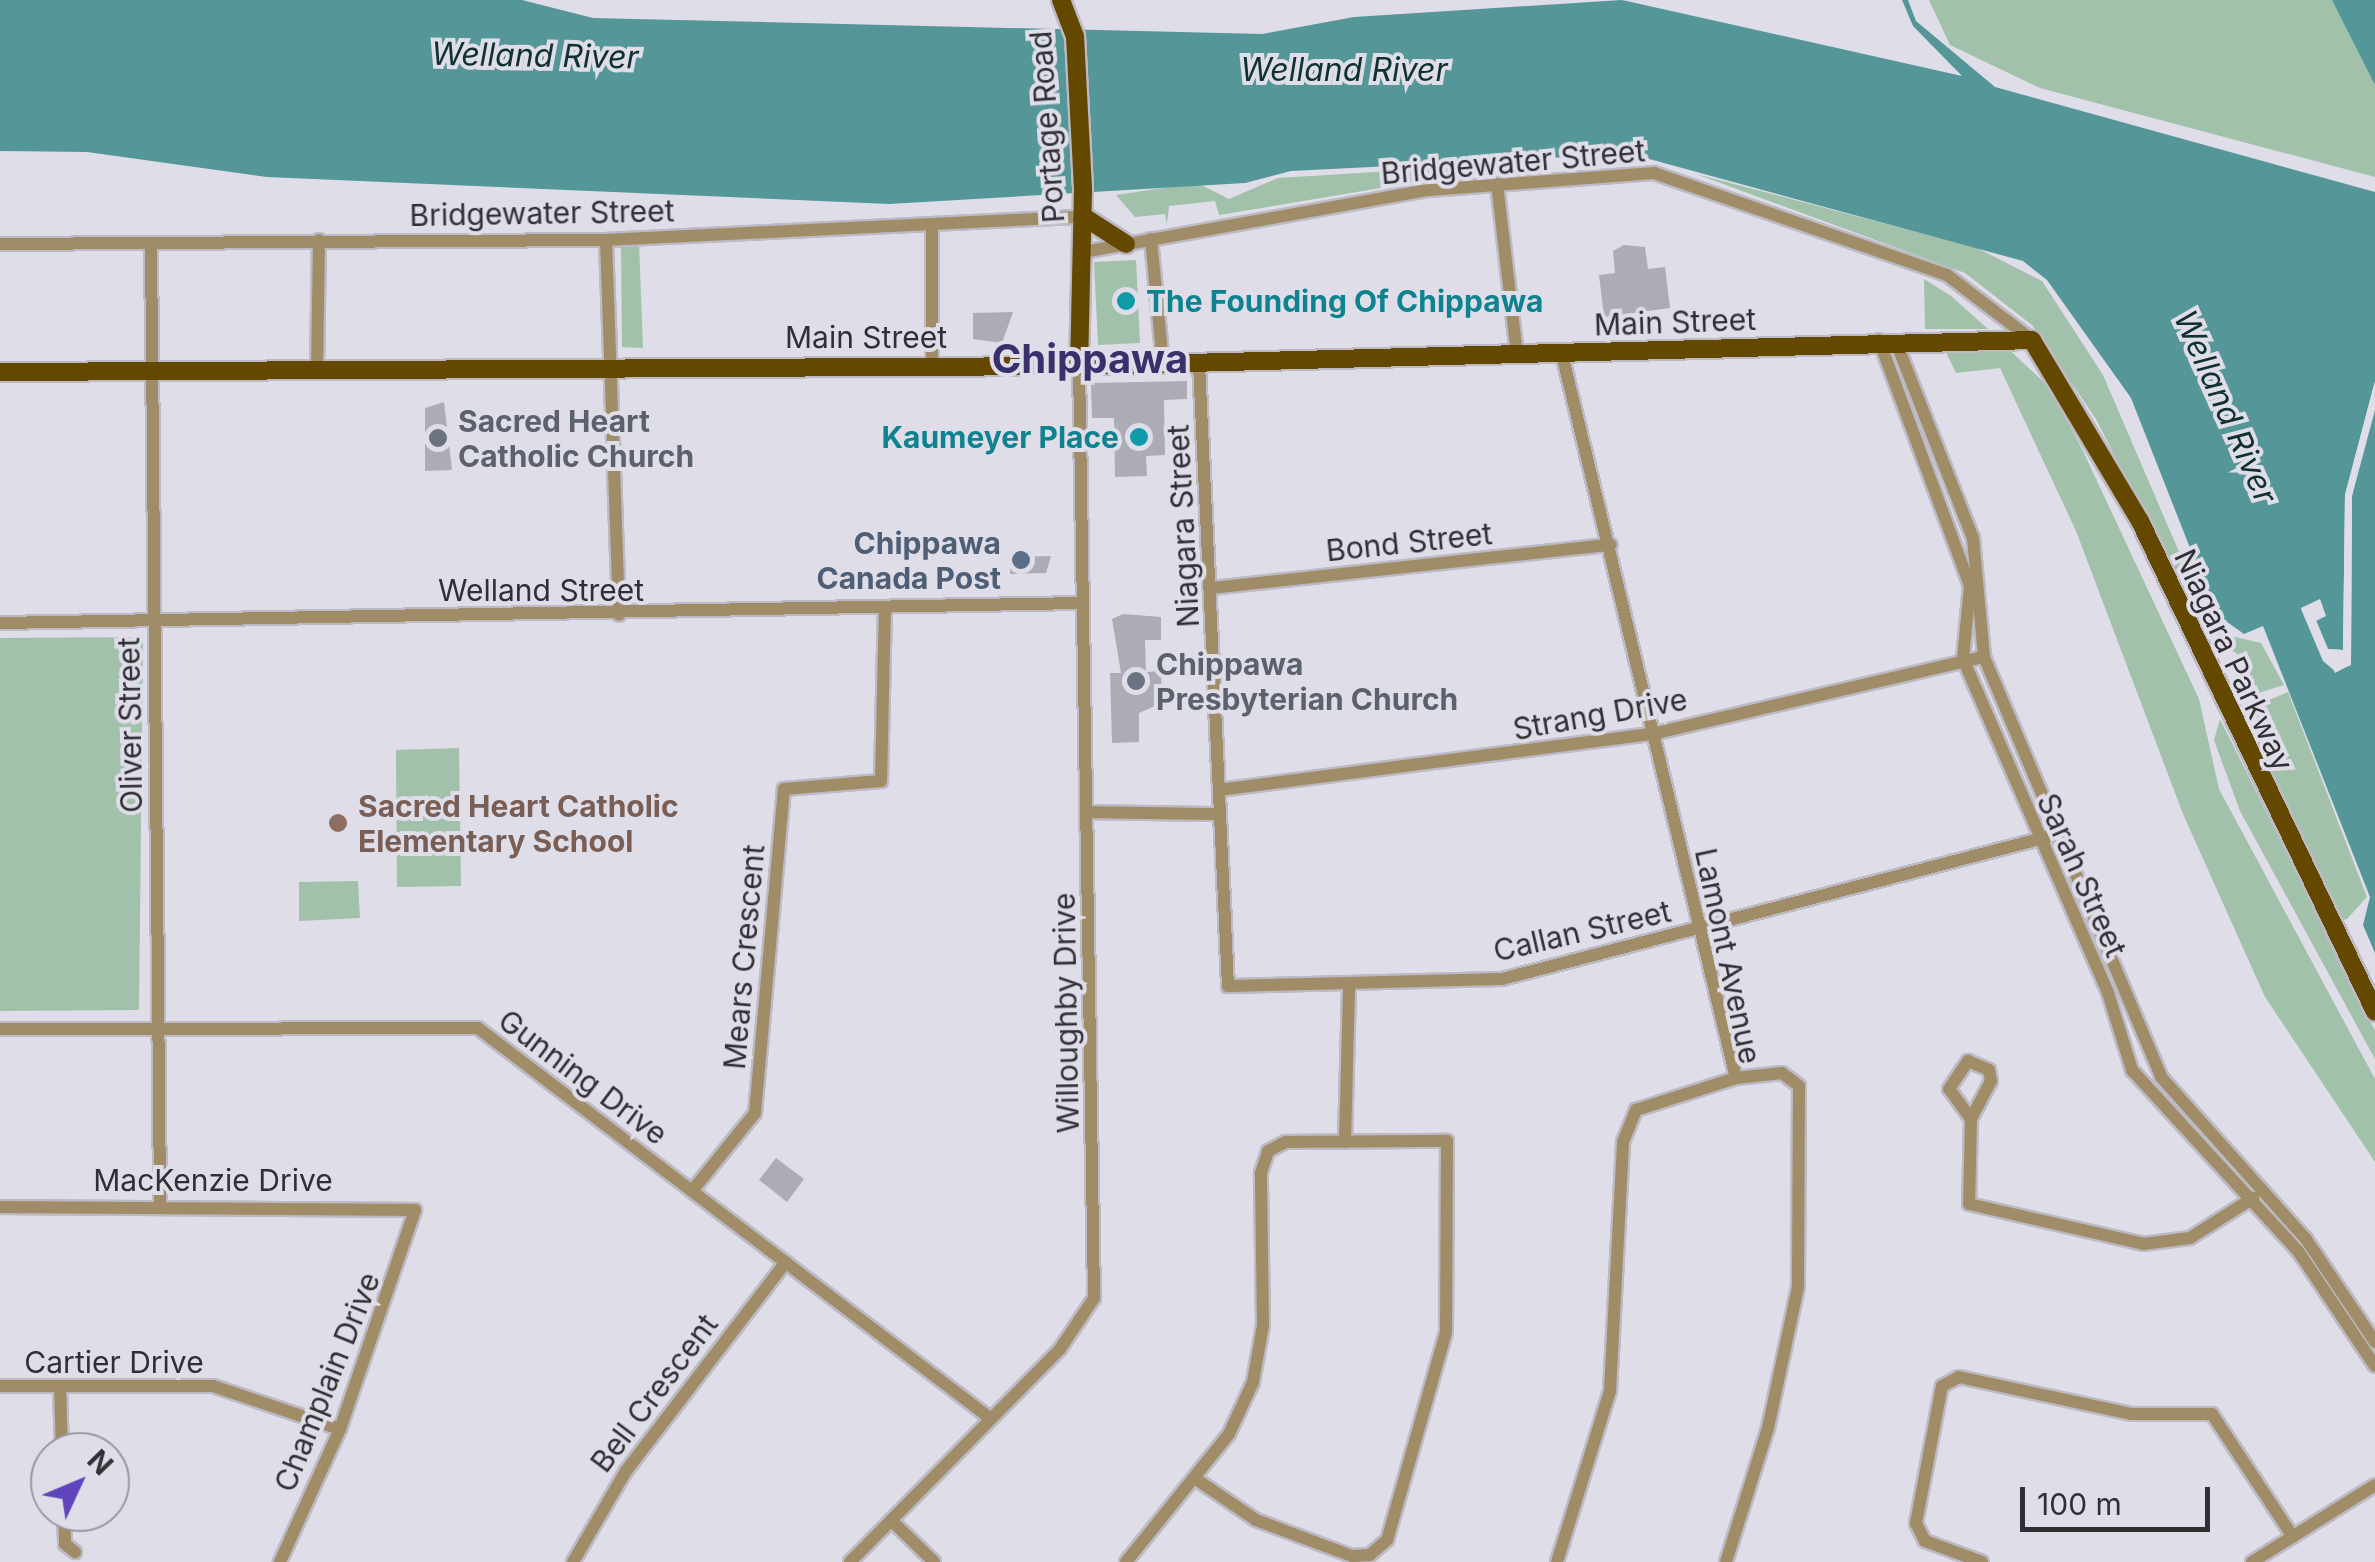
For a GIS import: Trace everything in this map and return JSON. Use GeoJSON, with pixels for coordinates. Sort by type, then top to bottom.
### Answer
{"type":"FeatureCollection","features":[{"type":"Feature","properties":{"kind":"main road","name":"Portage Road"},"geometry":{"type":"LineString","coordinates":[[1059,0],[1075,36],[1084,213],[1079,366]]}},
{"type":"Feature","properties":{"kind":"main road"},"geometry":{"type":"LineString","coordinates":[[1075,36],[1077,0]]}},
{"type":"Feature","properties":{"kind":"main road"},"geometry":{"type":"LineString","coordinates":[[1084,213],[1126,244]]}},
{"type":"Feature","properties":{"kind":"main road","name":"Main Street"},"geometry":{"type":"LineString","coordinates":[[0,372],[1079,366],[2032,340]]}},
{"type":"Feature","properties":{"kind":"main road","name":"Niagara Parkway"},"geometry":{"type":"LineString","coordinates":[[2032,340],[2140,521],[2375,1012]]}},
{"type":"Feature","properties":{"kind":"street","name":"Bridgewater Street"},"geometry":{"type":"LineString","coordinates":[[1083,252],[1342,202],[1617,173],[1677,178],[1947,275],[2032,340]]}},
{"type":"Feature","properties":{"kind":"street"},"geometry":{"type":"LineString","coordinates":[[1496,184],[1517,355]]}},
{"type":"Feature","properties":{"kind":"street","name":"Bridgewater Street"},"geometry":{"type":"LineString","coordinates":[[0,244],[606,240],[932,227],[1084,213]]}},
{"type":"Feature","properties":{"kind":"street"},"geometry":{"type":"LineString","coordinates":[[932,227],[932,364]]}},
{"type":"Feature","properties":{"kind":"street"},"geometry":{"type":"LineString","coordinates":[[1151,239],[1163,364]]}},
{"type":"Feature","properties":{"kind":"street"},"geometry":{"type":"LineString","coordinates":[[318,370],[319,240]]}},
{"type":"Feature","properties":{"kind":"street"},"geometry":{"type":"LineString","coordinates":[[606,240],[619,616]]}},
{"type":"Feature","properties":{"kind":"street","name":"Oliver Street"},"geometry":{"type":"LineString","coordinates":[[151,244],[160,1205]]}},
{"type":"Feature","properties":{"kind":"street","name":"Sarah Street"},"geometry":{"type":"LineString","coordinates":[[1888,341],[1973,538],[1984,657],[2055,835],[2162,1077],[2262,1189],[2375,1342]]}},
{"type":"Feature","properties":{"kind":"street","name":"Sarah Street"},"geometry":{"type":"LineString","coordinates":[[1888,341],[1970,586],[1963,659],[2038,841],[2108,993],[2132,1070],[2298,1250],[2375,1366]]}},
{"type":"Feature","properties":{"kind":"street","name":"Lamont Avenue"},"geometry":{"type":"LineString","coordinates":[[1557,1562],[1610,1391],[1624,1142],[1636,1110],[1736,1078],[1652,734],[1611,545],[1562,354]]}},
{"type":"Feature","properties":{"kind":"street","name":"Niagara Street"},"geometry":{"type":"LineString","coordinates":[[1199,364],[1228,986]]}},
{"type":"Feature","properties":{"kind":"street","name":"Willoughby Drive"},"geometry":{"type":"LineString","coordinates":[[850,1562],[1083,1322],[1096,1283],[1079,366]]}},
{"type":"Feature","properties":{"kind":"street","name":"Bond Street"},"geometry":{"type":"LineString","coordinates":[[1212,588],[1611,545]]}},
{"type":"Feature","properties":{"kind":"street","name":"Welland Street"},"geometry":{"type":"LineString","coordinates":[[0,623],[619,616],[1081,603]]}},
{"type":"Feature","properties":{"kind":"street","name":"Mears Crescent"},"geometry":{"type":"LineString","coordinates":[[692,1192],[755,1113],[784,790],[881,781],[885,608]]}},
{"type":"Feature","properties":{"kind":"street","name":"Strang Drive"},"geometry":{"type":"LineString","coordinates":[[1219,790],[1652,734],[1984,657]]}},
{"type":"Feature","properties":{"kind":"street"},"geometry":{"type":"LineString","coordinates":[[1087,812],[1220,814]]}},
{"type":"Feature","properties":{"kind":"street","name":"Callan Street"},"geometry":{"type":"LineString","coordinates":[[1228,986],[1349,988],[1502,979],[2055,835]]}},
{"type":"Feature","properties":{"kind":"street"},"geometry":{"type":"LineString","coordinates":[[1345,1142],[1349,988]]}},
{"type":"Feature","properties":{"kind":"street","name":"Gunning Drive"},"geometry":{"type":"LineString","coordinates":[[0,1029],[478,1028],[991,1419]]}},
{"type":"Feature","properties":{"kind":"street"},"geometry":{"type":"LineString","coordinates":[[1726,1562],[1768,1428],[1798,1287],[1799,1086],[1782,1073],[1736,1078]]}},
{"type":"Feature","properties":{"kind":"street"},"geometry":{"type":"LineString","coordinates":[[1971,1119],[1969,1204],[2143,1244],[2190,1238],[2250,1201],[2262,1189]]}},
{"type":"Feature","properties":{"kind":"street"},"geometry":{"type":"LineString","coordinates":[[1126,1562],[1196,1479],[1238,1416],[1259,1360],[1264,1156],[1286,1142],[1446,1141],[1446,1332],[1386,1540],[1370,1555],[1352,1556],[1244,1514],[1196,1479]]}},
{"type":"Feature","properties":{"kind":"street","name":"MacKenzie Drive"},"geometry":{"type":"LineString","coordinates":[[0,1207],[409,1205],[418,1218]]}},
{"type":"Feature","properties":{"kind":"street","name":"Champlain Drive"},"geometry":{"type":"LineString","coordinates":[[280,1562],[340,1429],[418,1218]]}},
{"type":"Feature","properties":{"kind":"street","name":"Bell Crescent"},"geometry":{"type":"LineString","coordinates":[[573,1562],[626,1470],[786,1262]]}},
{"type":"Feature","properties":{"kind":"street"},"geometry":{"type":"LineString","coordinates":[[1982,1562],[1925,1540],[1916,1524],[1917,1494],[1942,1386],[1959,1377],[2132,1414],[2212,1414],[2293,1537]]}},
{"type":"Feature","properties":{"kind":"street","name":"Cartier Drive"},"geometry":{"type":"LineString","coordinates":[[0,1386],[213,1386],[340,1429]]}},
{"type":"Feature","properties":{"kind":"street"},"geometry":{"type":"LineString","coordinates":[[60,1386],[61,1432]]}},
{"type":"Feature","properties":{"kind":"street"},"geometry":{"type":"LineString","coordinates":[[2252,1562],[2375,1485]]}},
{"type":"Feature","properties":{"kind":"street"},"geometry":{"type":"LineString","coordinates":[[891,1520],[934,1562]]}},
{"type":"Feature","properties":{"kind":"street"},"geometry":{"type":"LineString","coordinates":[[65,1532],[66,1544],[75,1552]]}},
{"type":"Feature","properties":{"kind":"green space"},"geometry":{"type":"Polygon","coordinates":[[[1929,0],[2350,0],[2375,55],[2375,177],[2040,88],[1950,45],[1929,0]]]}},
{"type":"Feature","properties":{"kind":"green space"},"geometry":{"type":"Polygon","coordinates":[[[1537,162],[1219,215],[1215,201],[1169,206],[1167,224],[1165,214],[1135,217],[1116,195],[1197,183],[1229,199],[1278,178],[1537,162]]]}},
{"type":"Feature","properties":{"kind":"green space"},"geometry":{"type":"Polygon","coordinates":[[[1696,174],[1977,248],[2042,281],[2103,375],[2204,610],[2226,635],[2261,643],[2284,685],[2236,700],[2248,661],[2205,633],[2096,419],[2032,325],[1965,273],[1696,174]]]}},
{"type":"Feature","properties":{"kind":"green space"},"geometry":{"type":"Polygon","coordinates":[[[621,242],[639,242],[643,348],[622,347],[621,242]]]}},
{"type":"Feature","properties":{"kind":"green space"},"geometry":{"type":"Polygon","coordinates":[[[1136,260],[1140,343],[1098,345],[1094,262],[1136,260]]]}},
{"type":"Feature","properties":{"kind":"green space"},"geometry":{"type":"Polygon","coordinates":[[[1924,279],[1951,296],[1988,329],[1925,329],[1924,279]]]}},
{"type":"Feature","properties":{"kind":"green space"},"geometry":{"type":"Polygon","coordinates":[[[2003,344],[2049,387],[2083,451],[2199,699],[2219,789],[2375,1079],[2375,1162],[2265,997],[2183,814],[2076,531],[2000,368],[1956,373],[1946,352],[2003,344]]]}},
{"type":"Feature","properties":{"kind":"green space"},"geometry":{"type":"Polygon","coordinates":[[[143,637],[139,1010],[0,1011],[0,638],[143,637]]]}},
{"type":"Feature","properties":{"kind":"green space"},"geometry":{"type":"Polygon","coordinates":[[[2288,692],[2367,897],[2346,920],[2334,913],[2238,713],[2288,692]]]}},
{"type":"Feature","properties":{"kind":"green space"},"geometry":{"type":"Polygon","coordinates":[[[2220,719],[2375,1031],[2375,1059],[2240,811],[2214,740],[2220,719]]]}},
{"type":"Feature","properties":{"kind":"green space"},"geometry":{"type":"Polygon","coordinates":[[[459,748],[461,886],[397,887],[396,750],[459,748]]]}},
{"type":"Feature","properties":{"kind":"green space"},"geometry":{"type":"Polygon","coordinates":[[[358,881],[360,918],[299,921],[299,882],[358,881]]]}},
{"type":"Feature","properties":{"kind":"water","name":"Welland River"},"geometry":{"type":"Polygon","coordinates":[[[0,0],[522,0],[593,18],[1262,34],[1354,17],[1622,0],[1962,76],[1913,26],[1902,0],[1908,0],[1916,21],[1995,87],[2375,192],[2375,381],[2345,495],[2343,650],[2328,649],[2316,620],[2325,615],[2320,600],[2301,609],[2323,661],[2336,672],[2351,665],[2352,496],[2375,410],[2375,953],[2363,925],[2370,897],[2263,626],[2244,634],[2216,614],[2131,398],[2047,280],[2023,261],[1631,154],[1291,171],[1245,183],[889,204],[267,177],[87,152],[0,151],[0,0]]]}},
{"type":"Feature","properties":{"kind":"water"},"geometry":{"type":"Polygon","coordinates":[[[2332,0],[2375,0],[2375,85],[2332,0]]]}},
{"type":"Feature","properties":{"kind":"pier"},"geometry":{"type":"Polygon","coordinates":[[[2375,381],[2352,496],[2351,664],[2335,673],[2301,608],[2320,599],[2326,616],[2316,621],[2328,649],[2343,650],[2345,495],[2375,381]]]}},
{"type":"Feature","properties":{"kind":"building"},"geometry":{"type":"Polygon","coordinates":[[[1624,245],[1645,247],[1648,269],[1665,267],[1670,308],[1604,317],[1599,275],[1615,273],[1613,251],[1624,245]]]}},
{"type":"Feature","properties":{"kind":"building"},"geometry":{"type":"Polygon","coordinates":[[[1013,312],[1002,343],[973,339],[973,313],[1013,312]]]}},
{"type":"Feature","properties":{"kind":"building","name":"Kaumeyer Place"},"geometry":{"type":"Polygon","coordinates":[[[1187,381],[1187,399],[1164,400],[1165,455],[1146,456],[1147,476],[1115,477],[1114,418],[1092,418],[1091,383],[1187,381]]]}},
{"type":"Feature","properties":{"kind":"building","name":"Sacred Heart Catholic Church"},"geometry":{"type":"Polygon","coordinates":[[[444,402],[452,470],[425,471],[425,408],[444,402]]]}},
{"type":"Feature","properties":{"kind":"building"},"geometry":{"type":"Polygon","coordinates":[[[1051,556],[1046,573],[1010,574],[1010,557],[1051,556]]]}},
{"type":"Feature","properties":{"kind":"building","name":"Chippawa Presbyterian Church"},"geometry":{"type":"Polygon","coordinates":[[[1123,614],[1161,617],[1161,640],[1145,640],[1146,672],[1161,671],[1162,703],[1139,713],[1139,742],[1112,743],[1110,673],[1121,673],[1112,619],[1123,614]]]}},
{"type":"Feature","properties":{"kind":"building"},"geometry":{"type":"Polygon","coordinates":[[[776,1158],[804,1179],[787,1202],[759,1180],[776,1158]]]}},
{"type":"Feature","properties":{"kind":"place","name":"The Founding Of Chippawa"},"geometry":{"type":"Point","coordinates":[1126,301]}},
{"type":"Feature","properties":{"kind":"place","name":"Kaumeyer Place"},"geometry":{"type":"Point","coordinates":[1139,437]}},
{"type":"Feature","properties":{"kind":"place","name":"Sacred Heart Catholic Church"},"geometry":{"type":"Point","coordinates":[438,438]}},
{"type":"Feature","properties":{"kind":"place","name":"Chippawa Canada Post"},"geometry":{"type":"Point","coordinates":[1021,560]}},
{"type":"Feature","properties":{"kind":"place","name":"Chippawa Presbyterian Church"},"geometry":{"type":"Point","coordinates":[1136,681]}},
{"type":"Feature","properties":{"kind":"place","name":"Sacred Heart Catholic Elementary School"},"geometry":{"type":"Point","coordinates":[338,823]}},
{"type":"Feature","properties":{"kind":"district","name":"Chippawa"},"geometry":{"type":"Point","coordinates":[1090,359]}}]}
